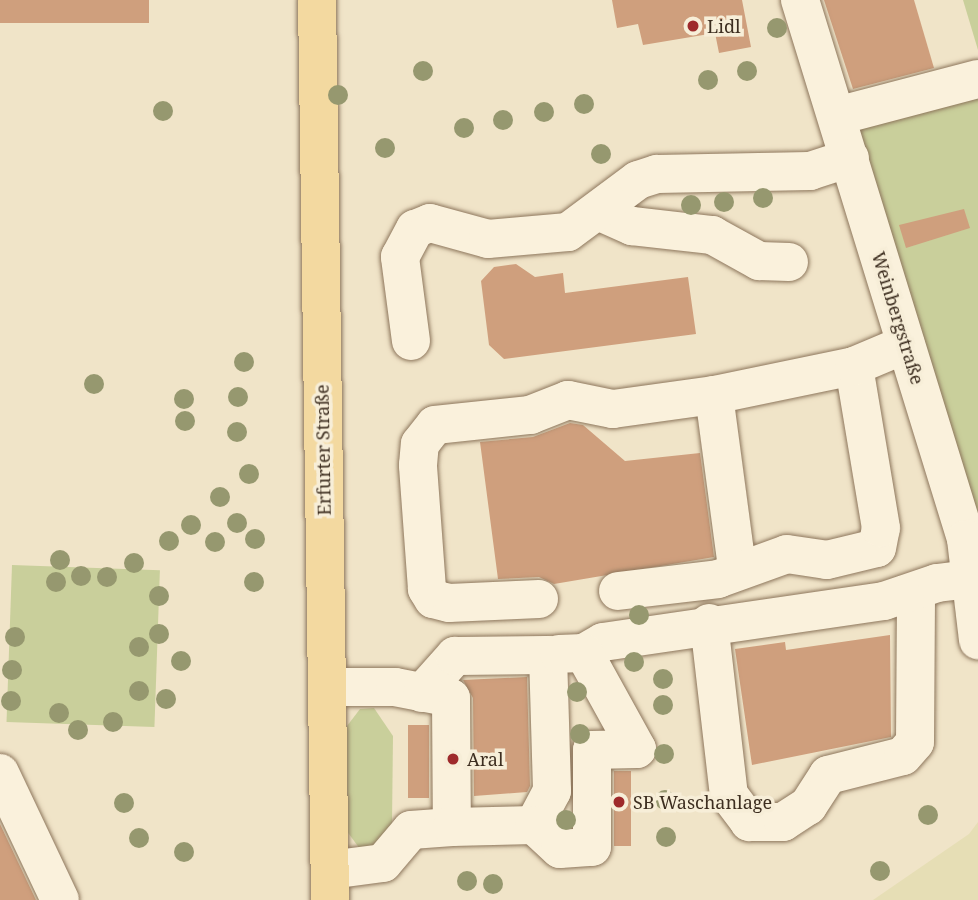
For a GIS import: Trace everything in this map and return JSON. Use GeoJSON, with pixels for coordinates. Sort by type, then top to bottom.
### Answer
{"type":"FeatureCollection","features":[{"type":"Feature","properties":{"kind":"main road","name":"Erfurter Straße"},"geometry":{"type":"LineString","coordinates":[[317,0],[330,885]]}},
{"type":"Feature","properties":{"kind":"street","name":"Weinbergstraße"},"geometry":{"type":"LineString","coordinates":[[800,0],[966,539],[978,640]]}},
{"type":"Feature","properties":{"kind":"street"},"geometry":{"type":"LineString","coordinates":[[837,116],[978,79]]}},
{"type":"Feature","properties":{"kind":"street"},"geometry":{"type":"LineString","coordinates":[[411,341],[400,257],[415,229],[430,223],[488,239],[568,232],[600,212],[638,180],[657,174],[810,171],[850,158]]}},
{"type":"Feature","properties":{"kind":"street"},"geometry":{"type":"LineString","coordinates":[[600,212],[612,222],[712,235],[760,261],[789,262]]}},
{"type":"Feature","properties":{"kind":"street"},"geometry":{"type":"LineString","coordinates":[[539,599],[433,599],[426,589],[418,465],[426,432],[435,425],[530,415],[568,400],[613,409],[714,395],[853,366],[906,344]]}},
{"type":"Feature","properties":{"kind":"street"},"geometry":{"type":"LineString","coordinates":[[618,591],[718,579],[737,568],[788,554],[827,560],[877,548],[881,528],[853,366]]}},
{"type":"Feature","properties":{"kind":"street"},"geometry":{"type":"LineString","coordinates":[[714,395],[737,568]]}},
{"type":"Feature","properties":{"kind":"street"},"geometry":{"type":"LineString","coordinates":[[441,681],[455,656],[553,664],[603,642],[682,635],[709,623],[884,601],[971,579]]}},
{"type":"Feature","properties":{"kind":"street"},"geometry":{"type":"LineString","coordinates":[[709,623],[729,795],[749,822],[783,822],[808,806],[828,775],[903,756],[915,743],[916,591]]}},
{"type":"Feature","properties":{"kind":"street"},"geometry":{"type":"LineString","coordinates":[[534,825],[552,790],[553,664]]}},
{"type":"Feature","properties":{"kind":"street"},"geometry":{"type":"LineString","coordinates":[[330,885],[383,863],[411,830],[534,825],[560,849],[592,847],[592,750],[636,749],[553,664]]}},
{"type":"Feature","properties":{"kind":"street"},"geometry":{"type":"LineString","coordinates":[[327,687],[441,681]]}},
{"type":"Feature","properties":{"kind":"street"},"geometry":{"type":"LineString","coordinates":[[441,681],[451,698],[452,827]]}},
{"type":"Feature","properties":{"kind":"street"},"geometry":{"type":"LineString","coordinates":[[0,774],[60,900]]}},
{"type":"Feature","properties":{"kind":"shaded area"},"geometry":{"type":"Polygon","coordinates":[[[978,822],[978,900],[873,900],[969,834],[978,822]]]}},
{"type":"Feature","properties":{"kind":"green space"},"geometry":{"type":"Polygon","coordinates":[[[963,0],[978,0],[978,50],[963,0]]]}},
{"type":"Feature","properties":{"kind":"green space"},"geometry":{"type":"Polygon","coordinates":[[[978,90],[978,530],[853,122],[978,90]]]}},
{"type":"Feature","properties":{"kind":"green space"},"geometry":{"type":"Polygon","coordinates":[[[12,565],[160,570],[154,727],[7,722],[12,565]]]}},
{"type":"Feature","properties":{"kind":"green space"},"geometry":{"type":"Polygon","coordinates":[[[374,708],[393,736],[392,825],[372,848],[360,849],[346,830],[347,726],[360,709],[374,708]]]}},
{"type":"Feature","properties":{"kind":"building"},"geometry":{"type":"Polygon","coordinates":[[[0,0],[149,0],[149,23],[0,23],[0,0]]]}},
{"type":"Feature","properties":{"kind":"building","name":"Lidl"},"geometry":{"type":"Polygon","coordinates":[[[612,0],[742,0],[751,47],[719,53],[715,33],[643,45],[638,24],[617,28],[612,0]]]}},
{"type":"Feature","properties":{"kind":"building"},"geometry":{"type":"Polygon","coordinates":[[[824,0],[914,0],[934,68],[853,89],[824,0]]]}},
{"type":"Feature","properties":{"kind":"building"},"geometry":{"type":"Polygon","coordinates":[[[964,209],[970,228],[906,248],[899,225],[964,209]]]}},
{"type":"Feature","properties":{"kind":"building"},"geometry":{"type":"Polygon","coordinates":[[[516,264],[535,277],[563,273],[565,293],[688,277],[696,334],[504,359],[489,345],[481,281],[494,267],[516,264]]]}},
{"type":"Feature","properties":{"kind":"building"},"geometry":{"type":"Polygon","coordinates":[[[570,423],[583,425],[625,461],[700,453],[714,557],[554,584],[539,577],[498,579],[480,442],[533,437],[570,423]]]}},
{"type":"Feature","properties":{"kind":"building"},"geometry":{"type":"Polygon","coordinates":[[[890,635],[891,737],[752,765],[735,649],[785,642],[786,650],[890,635]]]}},
{"type":"Feature","properties":{"kind":"building"},"geometry":{"type":"Polygon","coordinates":[[[527,677],[530,786],[527,792],[474,796],[473,698],[463,680],[527,677]]]}},
{"type":"Feature","properties":{"kind":"building"},"geometry":{"type":"Polygon","coordinates":[[[408,725],[429,725],[429,798],[408,798],[408,725]]]}},
{"type":"Feature","properties":{"kind":"building"},"geometry":{"type":"Polygon","coordinates":[[[614,771],[631,771],[631,846],[614,846],[614,771]]]}},
{"type":"Feature","properties":{"kind":"building"},"geometry":{"type":"Polygon","coordinates":[[[0,824],[36,900],[0,900],[0,824]]]}},
{"type":"Feature","properties":{"kind":"place","name":"Lidl"},"geometry":{"type":"Point","coordinates":[693,26]}},
{"type":"Feature","properties":{"kind":"place","name":"Aral"},"geometry":{"type":"Point","coordinates":[453,759]}},
{"type":"Feature","properties":{"kind":"place","name":"SB Waschanlage"},"geometry":{"type":"Point","coordinates":[619,802]}}]}
